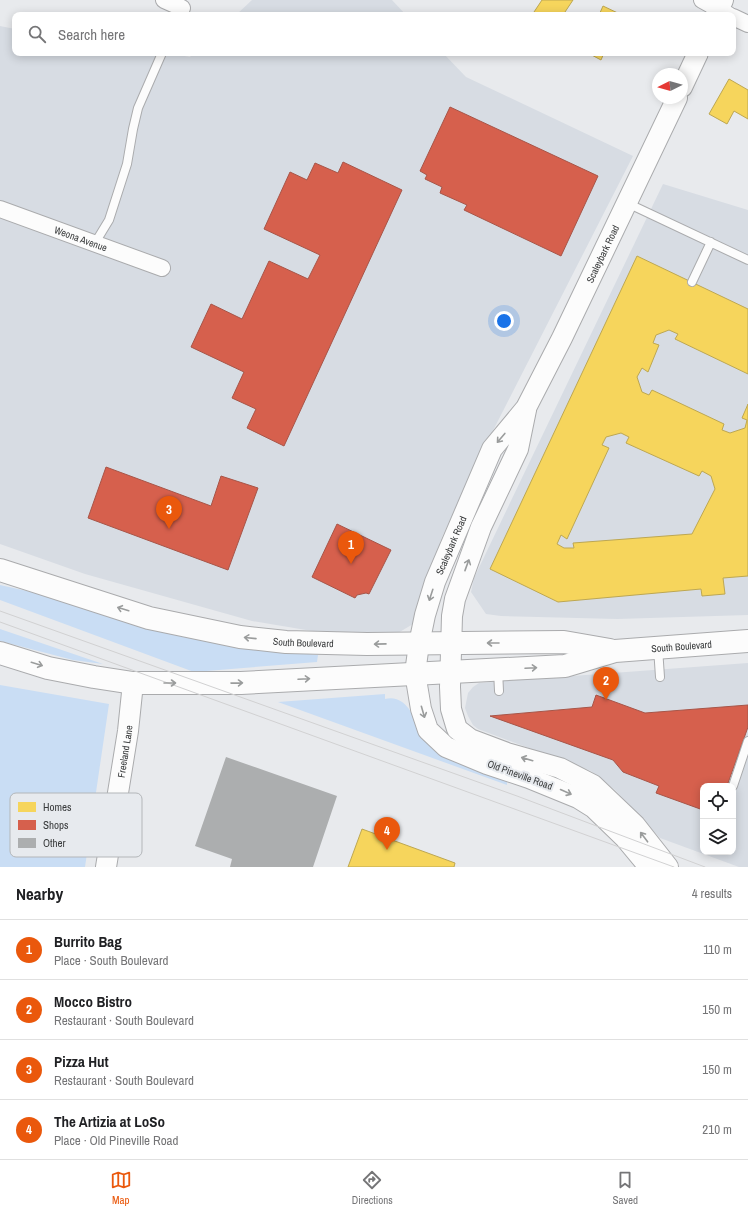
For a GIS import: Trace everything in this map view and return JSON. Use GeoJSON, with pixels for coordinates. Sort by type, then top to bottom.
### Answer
{"type":"FeatureCollection","features":[{"type":"Feature","properties":{"kind":"main road","name":"South Boulevard"},"geometry":{"type":"LineString","coordinates":[[0,570],[149,618],[240,637],[294,642],[368,644],[564,642],[602,652]]}},
{"type":"Feature","properties":{"kind":"main road","name":"South Boulevard"},"geometry":{"type":"LineString","coordinates":[[0,653],[48,668],[133,683],[242,683],[565,666],[602,652],[748,641]]}},
{"type":"Feature","properties":{"kind":"street"},"geometry":{"type":"LineString","coordinates":[[164,0],[181,12]]}},
{"type":"Feature","properties":{"kind":"street"},"geometry":{"type":"LineString","coordinates":[[736,18],[748,24]]}},
{"type":"Feature","properties":{"kind":"street"},"geometry":{"type":"LineString","coordinates":[[688,74],[697,56]]}},
{"type":"Feature","properties":{"kind":"street","name":"Scaleybark Road"},"geometry":{"type":"LineString","coordinates":[[415,673],[425,615],[436,582],[492,449],[526,408],[565,332],[674,104]]}},
{"type":"Feature","properties":{"kind":"street","name":"Weona Avenue"},"geometry":{"type":"LineString","coordinates":[[0,210],[162,268]]}},
{"type":"Feature","properties":{"kind":"street","name":"Scaleybark Road"},"geometry":{"type":"LineString","coordinates":[[450,672],[452,616],[455,599],[481,527],[518,449],[526,408]]}},
{"type":"Feature","properties":{"kind":"street","name":"Old Pineville Road"},"geometry":{"type":"LineString","coordinates":[[450,672],[452,709],[458,729],[470,739],[507,753],[560,768],[593,785],[635,825],[668,867]]}},
{"type":"Feature","properties":{"kind":"street","name":"Old Pineville Road"},"geometry":{"type":"LineString","coordinates":[[415,673],[421,709],[428,730],[446,747],[578,798],[594,808],[625,838],[649,867]]}},
{"type":"Feature","properties":{"kind":"street","name":"Freeland Lane"},"geometry":{"type":"LineString","coordinates":[[118,793],[128,731],[133,683]]}},
{"type":"Feature","properties":{"kind":"street","name":"Freeland Lane"},"geometry":{"type":"LineString","coordinates":[[106,867],[108,857]]}},
{"type":"Feature","properties":{"kind":"lane"},"geometry":{"type":"LineString","coordinates":[[95,243],[110,220],[127,164],[132,129],[138,108],[161,56]]}},
{"type":"Feature","properties":{"kind":"lane"},"geometry":{"type":"LineString","coordinates":[[627,203],[748,260]]}},
{"type":"Feature","properties":{"kind":"lane"},"geometry":{"type":"LineString","coordinates":[[692,282],[711,242]]}},
{"type":"Feature","properties":{"kind":"lane"},"geometry":{"type":"LineString","coordinates":[[658,648],[660,677]]}},
{"type":"Feature","properties":{"kind":"lane"},"geometry":{"type":"LineString","coordinates":[[498,670],[500,691]]}},
{"type":"Feature","properties":{"kind":"lane"},"geometry":{"type":"LineString","coordinates":[[734,783],[748,741]]}},
{"type":"Feature","properties":{"kind":"shaded area"},"geometry":{"type":"Polygon","coordinates":[[[252,0],[392,0],[403,12],[239,12],[252,0]]]}},
{"type":"Feature","properties":{"kind":"shaded area"},"geometry":{"type":"Polygon","coordinates":[[[0,26],[12,28],[12,56],[446,56],[466,77],[633,156],[477,462],[442,537],[413,624],[398,633],[367,634],[312,631],[252,621],[85,574],[0,544],[0,26]]]}},
{"type":"Feature","properties":{"kind":"shaded area"},"geometry":{"type":"Polygon","coordinates":[[[663,184],[748,210],[748,615],[617,619],[501,616],[486,614],[471,592],[474,578],[663,184]]]}},
{"type":"Feature","properties":{"kind":"shaded area"},"geometry":{"type":"Polygon","coordinates":[[[0,585],[54,597],[230,646],[318,655],[317,662],[194,672],[0,600],[0,585]]]}},
{"type":"Feature","properties":{"kind":"shaded area"},"geometry":{"type":"Polygon","coordinates":[[[0,629],[103,664],[73,660],[0,641],[0,629]]]}},
{"type":"Feature","properties":{"kind":"shaded area"},"geometry":{"type":"Polygon","coordinates":[[[748,663],[748,867],[739,867],[706,855],[736,855],[736,783],[700,783],[700,853],[660,838],[615,790],[591,771],[478,729],[473,725],[465,708],[468,693],[479,683],[748,663]]]}},
{"type":"Feature","properties":{"kind":"shaded area"},"geometry":{"type":"Polygon","coordinates":[[[0,685],[109,704],[96,793],[10,793],[10,857],[86,857],[85,867],[0,867],[0,685]]]}},
{"type":"Feature","properties":{"kind":"shaded area"},"geometry":{"type":"Polygon","coordinates":[[[385,694],[385,699],[396,699],[406,705],[411,712],[417,711],[421,725],[507,781],[507,785],[278,702],[385,694]]]}},
{"type":"Feature","properties":{"kind":"building: Homes"},"geometry":{"type":"Polygon","coordinates":[[[542,0],[573,0],[565,12],[534,12],[542,0]]]}},
{"type":"Feature","properties":{"kind":"building: Homes"},"geometry":{"type":"Polygon","coordinates":[[[603,6],[616,12],[600,12],[603,6]]]}},
{"type":"Feature","properties":{"kind":"building: Homes"},"geometry":{"type":"Polygon","coordinates":[[[594,56],[603,56],[601,60],[594,56]]]}},
{"type":"Feature","properties":{"kind":"building: Homes"},"geometry":{"type":"Polygon","coordinates":[[[729,79],[748,90],[748,119],[734,111],[727,124],[709,114],[729,79]]]}},
{"type":"Feature","properties":{"kind":"building: Homes"},"geometry":{"type":"Polygon","coordinates":[[[637,256],[748,309],[748,374],[675,339],[678,334],[669,330],[656,335],[653,343],[659,345],[648,372],[642,368],[637,377],[642,392],[649,395],[652,390],[724,424],[722,430],[730,433],[745,428],[747,420],[742,418],[748,404],[748,576],[723,578],[725,594],[702,596],[701,589],[558,602],[490,569],[637,256]],[[621,433],[606,437],[602,445],[609,448],[567,539],[561,535],[557,544],[564,548],[574,548],[573,543],[692,534],[715,489],[711,476],[702,471],[699,476],[626,443],[629,437],[621,433]]]}},
{"type":"Feature","properties":{"kind":"building: Homes"},"geometry":{"type":"Polygon","coordinates":[[[362,829],[455,863],[454,867],[348,867],[362,829]]]}},
{"type":"Feature","properties":{"kind":"building: Shops"},"geometry":{"type":"Polygon","coordinates":[[[450,107],[598,176],[561,256],[464,210],[467,205],[440,193],[442,187],[425,179],[427,175],[420,171],[450,107]]]}},
{"type":"Feature","properties":{"kind":"building: Shops"},"geometry":{"type":"Polygon","coordinates":[[[343,162],[402,190],[284,446],[247,428],[256,409],[232,398],[244,372],[191,347],[211,304],[242,319],[269,261],[308,279],[320,255],[264,229],[290,172],[307,180],[315,163],[338,173],[343,162]]]}},
{"type":"Feature","properties":{"kind":"building: Shops"},"geometry":{"type":"Polygon","coordinates":[[[106,467],[211,506],[221,476],[258,488],[228,570],[88,518],[106,467]]]}},
{"type":"Feature","properties":{"kind":"building: Shops"},"geometry":{"type":"Polygon","coordinates":[[[337,524],[391,550],[369,594],[366,593],[357,595],[355,598],[312,577],[337,524]]]}},
{"type":"Feature","properties":{"kind":"building: Shops"},"geometry":{"type":"Polygon","coordinates":[[[596,695],[645,713],[748,705],[748,727],[728,783],[700,783],[700,809],[656,793],[659,786],[623,772],[613,760],[490,716],[592,707],[596,695]]]}},
{"type":"Feature","properties":{"kind":"building: Other"},"geometry":{"type":"Polygon","coordinates":[[[226,757],[337,796],[313,867],[230,867],[232,859],[195,846],[226,757]]]}},
{"type":"Feature","properties":{"kind":"tram line"},"geometry":{"type":"LineString","coordinates":[[0,611],[517,796],[705,867]]}},
{"type":"Feature","properties":{"kind":"tram line"},"geometry":{"type":"LineString","coordinates":[[0,622],[674,867]]}},
{"type":"Feature","properties":{"kind":"place","name":"Pizza Hut"},"geometry":{"type":"Point","coordinates":[169,529]}},
{"type":"Feature","properties":{"kind":"place","name":"Burrito Bag"},"geometry":{"type":"Point","coordinates":[351,564]}},
{"type":"Feature","properties":{"kind":"place","name":"Mocco Bistro"},"geometry":{"type":"Point","coordinates":[606,700]}},
{"type":"Feature","properties":{"kind":"place","name":"The Artizia at LoSo"},"geometry":{"type":"Point","coordinates":[387,850]}}]}
